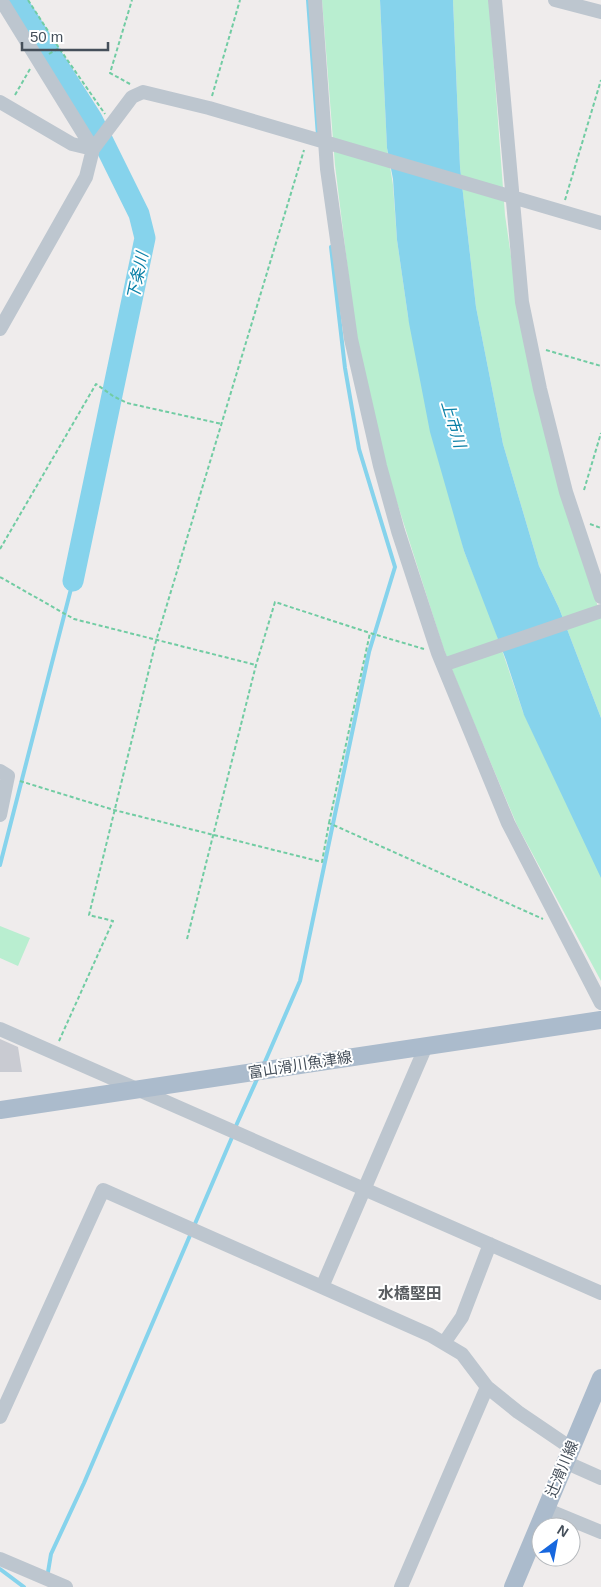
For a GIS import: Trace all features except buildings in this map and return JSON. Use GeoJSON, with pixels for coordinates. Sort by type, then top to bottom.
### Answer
{"type":"FeatureCollection","features":[{"type":"Feature","properties":{"kind":"main road","name":"富山滑川魚津線"},"geometry":{"type":"LineString","coordinates":[[0,1110],[601,1020]]}},
{"type":"Feature","properties":{"kind":"main road","name":"辻滑川線"},"geometry":{"type":"LineString","coordinates":[[513,1587],[601,1378]]}},
{"type":"Feature","properties":{"kind":"street"},"geometry":{"type":"LineString","coordinates":[[1,0],[93,149]]}},
{"type":"Feature","properties":{"kind":"street"},"geometry":{"type":"LineString","coordinates":[[315,0],[327,169],[351,339],[380,466],[423,612],[508,824],[559,926],[601,1003]]}},
{"type":"Feature","properties":{"kind":"street"},"geometry":{"type":"LineString","coordinates":[[495,0],[508,196],[522,302],[540,388],[566,492],[601,597]]}},
{"type":"Feature","properties":{"kind":"street"},"geometry":{"type":"LineString","coordinates":[[555,0],[601,12]]}},
{"type":"Feature","properties":{"kind":"street"},"geometry":{"type":"LineString","coordinates":[[0,329],[86,177],[93,149],[132,97],[143,92],[209,108],[601,223]]}},
{"type":"Feature","properties":{"kind":"street"},"geometry":{"type":"LineString","coordinates":[[0,102],[72,144],[93,149]]}},
{"type":"Feature","properties":{"kind":"street"},"geometry":{"type":"LineString","coordinates":[[441,659],[601,611]]}},
{"type":"Feature","properties":{"kind":"street"},"geometry":{"type":"LineString","coordinates":[[0,771],[8,776],[0,814]]}},
{"type":"Feature","properties":{"kind":"street"},"geometry":{"type":"LineString","coordinates":[[0,1029],[135,1090],[364,1188],[601,1293]]}},
{"type":"Feature","properties":{"kind":"street"},"geometry":{"type":"LineString","coordinates":[[322,1287],[426,1046]]}},
{"type":"Feature","properties":{"kind":"street"},"geometry":{"type":"LineString","coordinates":[[0,1417],[103,1190],[430,1335],[444,1343],[462,1354],[487,1387],[568,1455],[601,1478]]}},
{"type":"Feature","properties":{"kind":"street"},"geometry":{"type":"LineString","coordinates":[[444,1343],[462,1317],[490,1244]]}},
{"type":"Feature","properties":{"kind":"street"},"geometry":{"type":"LineString","coordinates":[[401,1587],[487,1387]]}},
{"type":"Feature","properties":{"kind":"street"},"geometry":{"type":"LineString","coordinates":[[545,1509],[601,1532]]}},
{"type":"Feature","properties":{"kind":"street"},"geometry":{"type":"LineString","coordinates":[[0,1559],[66,1587]]}},
{"type":"Feature","properties":{"kind":"path"},"geometry":{"type":"LineString","coordinates":[[28,0],[59,48]]}},
{"type":"Feature","properties":{"kind":"path"},"geometry":{"type":"LineString","coordinates":[[132,0],[110,73],[143,92]]}},
{"type":"Feature","properties":{"kind":"path"},"geometry":{"type":"LineString","coordinates":[[209,108],[240,0]]}},
{"type":"Feature","properties":{"kind":"path"},"geometry":{"type":"LineString","coordinates":[[562,212],[601,80]]}},
{"type":"Feature","properties":{"kind":"path"},"geometry":{"type":"LineString","coordinates":[[54,1053],[113,921],[89,915],[156,641],[223,425],[308,138]]}},
{"type":"Feature","properties":{"kind":"path"},"geometry":{"type":"LineString","coordinates":[[546,350],[601,366]]}},
{"type":"Feature","properties":{"kind":"path"},"geometry":{"type":"LineString","coordinates":[[0,549],[96,384],[127,403],[223,425]]}},
{"type":"Feature","properties":{"kind":"path"},"geometry":{"type":"LineString","coordinates":[[584,490],[601,434]]}},
{"type":"Feature","properties":{"kind":"path"},"geometry":{"type":"LineString","coordinates":[[0,577],[74,619],[256,665]]}},
{"type":"Feature","properties":{"kind":"path"},"geometry":{"type":"LineString","coordinates":[[187,939],[256,665],[275,602],[370,633],[441,659]]}},
{"type":"Feature","properties":{"kind":"path"},"geometry":{"type":"LineString","coordinates":[[26,784],[212,836],[322,862],[370,633]]}},
{"type":"Feature","properties":{"kind":"path"},"geometry":{"type":"LineString","coordinates":[[329,823],[559,926]]}},
{"type":"Feature","properties":{"kind":"green space"},"geometry":{"type":"Polygon","coordinates":[[[322,0],[380,0],[387,148],[408,316],[464,551],[491,618],[523,712],[601,876],[601,981],[517,825],[463,697],[443,647],[381,452],[358,353],[335,165],[322,0]]]}},
{"type":"Feature","properties":{"kind":"green space"},"geometry":{"type":"Polygon","coordinates":[[[453,0],[489,0],[505,215],[522,332],[552,456],[601,617],[601,718],[559,608],[539,566],[503,444],[476,307],[460,167],[453,0]]]}},
{"type":"Feature","properties":{"kind":"green space"},"geometry":{"type":"Polygon","coordinates":[[[0,926],[30,938],[18,966],[0,958],[0,926]]]}},
{"type":"Feature","properties":{"kind":"water","name":"上市川"},"geometry":{"type":"Polygon","coordinates":[[[380,0],[453,0],[460,167],[476,307],[503,444],[539,566],[559,608],[601,718],[601,878],[524,715],[506,660],[464,551],[430,432],[409,323],[397,240],[393,179],[387,148],[380,0]]]}},
{"type":"Feature","properties":{"kind":"waterway","name":"下条川"},"geometry":{"type":"LineString","coordinates":[[16,0],[92,119],[139,214],[145,238],[73,581]]}},
{"type":"Feature","properties":{"kind":"waterway"},"geometry":{"type":"LineString","coordinates":[[308,0],[318,136]]}},
{"type":"Feature","properties":{"kind":"waterway"},"geometry":{"type":"LineString","coordinates":[[264,1064],[300,981],[369,652],[395,567],[359,449],[345,368],[331,247]]}},
{"type":"Feature","properties":{"kind":"waterway"},"geometry":{"type":"LineString","coordinates":[[0,865],[73,581]]}},
{"type":"Feature","properties":{"kind":"waterway"},"geometry":{"type":"LineString","coordinates":[[235,1128],[258,1077]]}},
{"type":"Feature","properties":{"kind":"waterway"},"geometry":{"type":"LineString","coordinates":[[48,1572],[51,1554],[84,1483],[233,1135]]}},
{"type":"Feature","properties":{"kind":"waterway"},"geometry":{"type":"LineString","coordinates":[[0,1569],[24,1587]]}},
{"type":"Feature","properties":{"kind":"district","name":"水橋堅田"},"geometry":{"type":"Point","coordinates":[410,1293]}}]}
